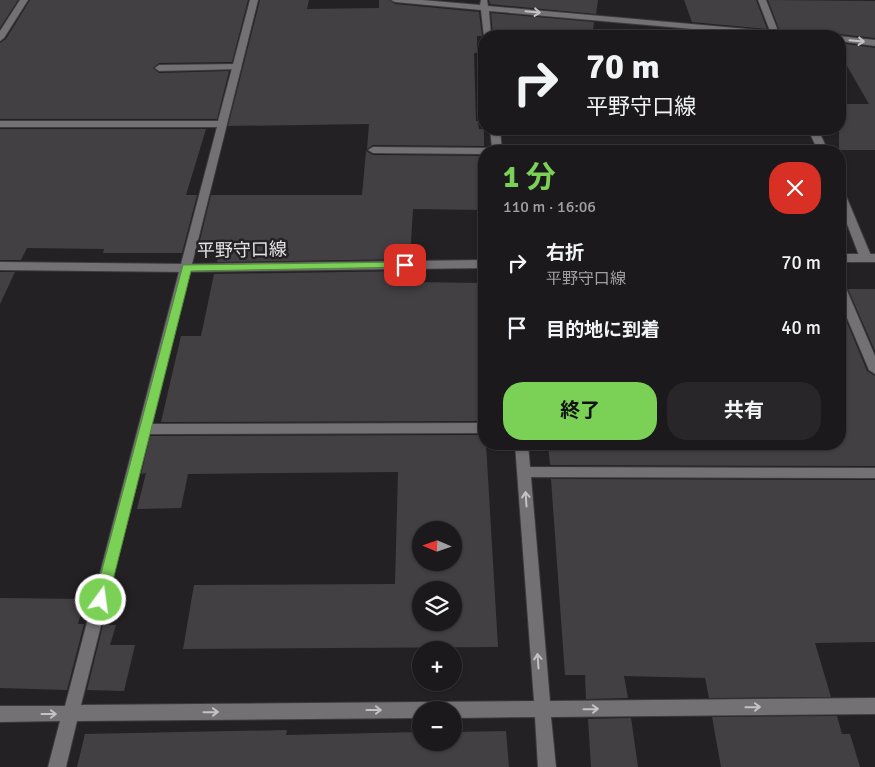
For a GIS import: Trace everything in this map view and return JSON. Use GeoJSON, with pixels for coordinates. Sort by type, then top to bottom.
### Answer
{"type":"FeatureCollection","features":[{"type":"Feature","properties":{"kind":"street"},"geometry":{"type":"LineString","coordinates":[[0,38],[24,0]]}},
{"type":"Feature","properties":{"kind":"street"},"geometry":{"type":"LineString","coordinates":[[57,767],[187,268],[254,0]]}},
{"type":"Feature","properties":{"kind":"street"},"geometry":{"type":"LineString","coordinates":[[395,0],[484,4],[729,30]]}},
{"type":"Feature","properties":{"kind":"street"},"geometry":{"type":"LineString","coordinates":[[762,0],[774,30]]}},
{"type":"Feature","properties":{"kind":"street"},"geometry":{"type":"LineString","coordinates":[[484,4],[486,30]]}},
{"type":"Feature","properties":{"kind":"street"},"geometry":{"type":"LineString","coordinates":[[846,40],[875,43]]}},
{"type":"Feature","properties":{"kind":"street"},"geometry":{"type":"LineString","coordinates":[[159,68],[238,67]]}},
{"type":"Feature","properties":{"kind":"street"},"geometry":{"type":"LineString","coordinates":[[0,124],[223,124]]}},
{"type":"Feature","properties":{"kind":"street"},"geometry":{"type":"LineString","coordinates":[[373,150],[478,151]]}},
{"type":"Feature","properties":{"kind":"street"},"geometry":{"type":"LineString","coordinates":[[846,206],[870,258],[846,258]]}},
{"type":"Feature","properties":{"kind":"street","name":"平野守口線"},"geometry":{"type":"LineString","coordinates":[[0,266],[187,268],[478,264]]}},
{"type":"Feature","properties":{"kind":"street"},"geometry":{"type":"LineString","coordinates":[[846,302],[875,370]]}},
{"type":"Feature","properties":{"kind":"street"},"geometry":{"type":"LineString","coordinates":[[145,429],[478,428]]}},
{"type":"Feature","properties":{"kind":"street"},"geometry":{"type":"LineString","coordinates":[[522,450],[547,767]]}},
{"type":"Feature","properties":{"kind":"street"},"geometry":{"type":"LineString","coordinates":[[524,472],[875,473]]}},
{"type":"Feature","properties":{"kind":"street"},"geometry":{"type":"LineString","coordinates":[[0,714],[875,706]]}},
{"type":"Feature","properties":{"kind":"building"},"geometry":{"type":"Polygon","coordinates":[[[0,0],[18,0],[0,28],[0,0]]]}},
{"type":"Feature","properties":{"kind":"building"},"geometry":{"type":"Polygon","coordinates":[[[30,0],[248,0],[232,62],[159,63],[153,68],[159,73],[229,71],[217,119],[0,119],[0,43],[6,39],[30,0]]]}},
{"type":"Feature","properties":{"kind":"building"},"geometry":{"type":"Polygon","coordinates":[[[260,0],[309,0],[307,9],[379,8],[379,0],[389,0],[395,4],[479,12],[481,30],[478,30],[477,53],[474,53],[476,121],[478,121],[478,135],[484,135],[484,145],[373,145],[367,149],[369,124],[228,126],[260,0]]]}},
{"type":"Feature","properties":{"kind":"building"},"geometry":{"type":"Polygon","coordinates":[[[489,0],[598,0],[596,14],[490,4],[489,0]]]}},
{"type":"Feature","properties":{"kind":"building"},"geometry":{"type":"Polygon","coordinates":[[[684,0],[756,0],[767,29],[692,22],[684,0]]]}},
{"type":"Feature","properties":{"kind":"building"},"geometry":{"type":"Polygon","coordinates":[[[768,0],[875,1],[875,38],[846,35],[846,30],[779,29],[768,0]]]}},
{"type":"Feature","properties":{"kind":"building"},"geometry":{"type":"Polygon","coordinates":[[[491,13],[594,22],[593,30],[492,30],[491,13]]]}},
{"type":"Feature","properties":{"kind":"building"},"geometry":{"type":"Polygon","coordinates":[[[846,44],[875,48],[875,150],[846,150],[846,145],[839,145],[839,135],[846,135],[846,104],[869,104],[846,64],[846,44]]]}},
{"type":"Feature","properties":{"kind":"building"},"geometry":{"type":"Polygon","coordinates":[[[0,129],[206,129],[186,195],[197,195],[182,253],[103,253],[104,249],[27,248],[21,260],[0,260],[0,129]]]}},
{"type":"Feature","properties":{"kind":"building"},"geometry":{"type":"Polygon","coordinates":[[[366,151],[373,155],[478,156],[478,210],[413,209],[410,259],[217,262],[219,252],[197,252],[211,195],[362,195],[366,151]]]}},
{"type":"Feature","properties":{"kind":"building"},"geometry":{"type":"Polygon","coordinates":[[[409,271],[409,282],[478,283],[478,421],[161,422],[181,336],[201,336],[214,274],[409,271]]]}},
{"type":"Feature","properties":{"kind":"building"},"geometry":{"type":"Polygon","coordinates":[[[0,272],[15,272],[0,304],[0,272]]]}},
{"type":"Feature","properties":{"kind":"building"},"geometry":{"type":"Polygon","coordinates":[[[848,289],[875,289],[875,351],[848,289]]]}},
{"type":"Feature","properties":{"kind":"building"},"geometry":{"type":"Polygon","coordinates":[[[846,320],[867,371],[875,376],[875,466],[550,465],[549,450],[846,450],[846,320]]]}},
{"type":"Feature","properties":{"kind":"building"},"geometry":{"type":"Polygon","coordinates":[[[478,435],[478,450],[486,450],[498,647],[462,647],[462,641],[412,641],[412,648],[183,649],[194,585],[395,584],[398,472],[188,474],[181,508],[137,509],[146,473],[141,474],[150,436],[478,435]]]}},
{"type":"Feature","properties":{"kind":"building"},"geometry":{"type":"Polygon","coordinates":[[[551,479],[875,480],[875,642],[815,643],[831,697],[709,698],[705,678],[624,676],[628,698],[586,699],[585,675],[565,675],[551,479]]]}},
{"type":"Feature","properties":{"kind":"building"},"geometry":{"type":"Polygon","coordinates":[[[0,598],[85,599],[78,624],[84,624],[67,690],[0,688],[0,598]]]}},
{"type":"Feature","properties":{"kind":"building"},"geometry":{"type":"Polygon","coordinates":[[[103,625],[116,625],[110,645],[135,645],[124,691],[87,690],[103,625]]]}},
{"type":"Feature","properties":{"kind":"building"},"geometry":{"type":"Polygon","coordinates":[[[837,716],[842,734],[850,734],[860,767],[721,767],[712,717],[837,716]]]}},
{"type":"Feature","properties":{"kind":"building"},"geometry":{"type":"Polygon","coordinates":[[[631,718],[638,767],[591,767],[588,719],[631,718]]]}},
{"type":"Feature","properties":{"kind":"building"},"geometry":{"type":"Polygon","coordinates":[[[287,730],[286,735],[412,732],[412,751],[462,751],[462,732],[506,731],[509,767],[77,767],[85,734],[287,730]]]}},
{"type":"Feature","properties":{"kind":"route"},"geometry":{"type":"LineString","coordinates":[[101,600],[187,268],[405,265]]}}]}
